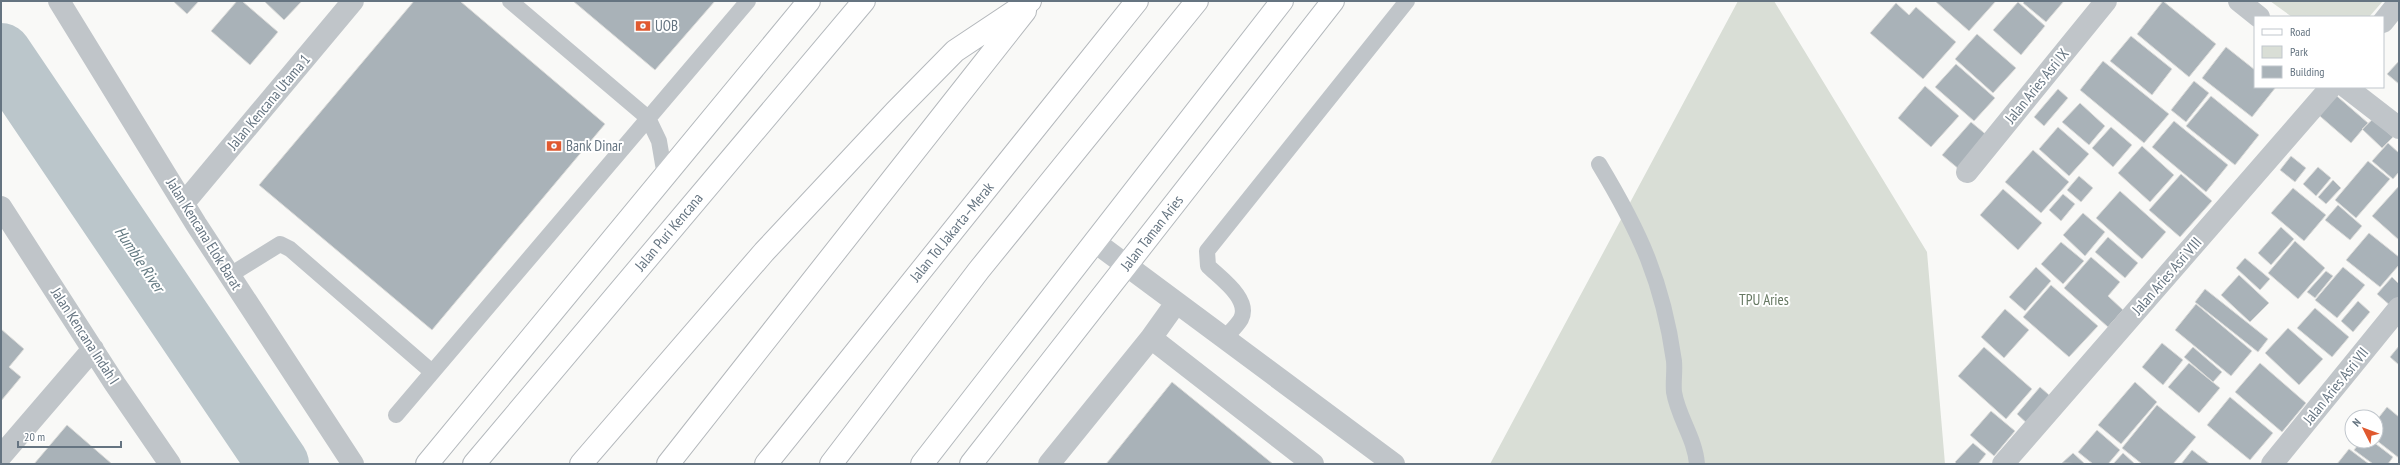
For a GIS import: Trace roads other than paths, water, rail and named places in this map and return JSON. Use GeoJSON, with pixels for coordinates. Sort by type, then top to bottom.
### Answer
{"type":"FeatureCollection","features":[{"type":"Feature","properties":{"kind":"main road"},"geometry":{"type":"LineString","coordinates":[[427,464],[810,1]]}},
{"type":"Feature","properties":{"kind":"main road","name":"Jalan Puri Kencana"},"geometry":{"type":"LineString","coordinates":[[474,464],[864,1]]}},
{"type":"Feature","properties":{"kind":"main road"},"geometry":{"type":"LineString","coordinates":[[581,464],[764,252],[955,50],[1032,1]]}},
{"type":"Feature","properties":{"kind":"main road"},"geometry":{"type":"LineString","coordinates":[[668,464],[1032,1]]}},
{"type":"Feature","properties":{"kind":"main road","name":"Jalan Tol Jakarta–Merak"},"geometry":{"type":"LineString","coordinates":[[766,464],[1137,1]]}},
{"type":"Feature","properties":{"kind":"main road"},"geometry":{"type":"LineString","coordinates":[[831,464],[979,270],[1197,1]]}},
{"type":"Feature","properties":{"kind":"main road"},"geometry":{"type":"LineString","coordinates":[[922,464],[1282,1]]}},
{"type":"Feature","properties":{"kind":"main road","name":"Jalan Taman Aries"},"geometry":{"type":"LineString","coordinates":[[971,464],[1333,1]]}},
{"type":"Feature","properties":{"kind":"street","name":"Jalan Kencana Utama 1"},"geometry":{"type":"LineString","coordinates":[[184,203],[353,1]]}},
{"type":"Feature","properties":{"kind":"street","name":"Jalan Aries Asri IX"},"geometry":{"type":"LineString","coordinates":[[1967,172],[2106,1]]}},
{"type":"Feature","properties":{"kind":"street"},"geometry":{"type":"LineString","coordinates":[[2239,1],[2258,16]]}},
{"type":"Feature","properties":{"kind":"street"},"geometry":{"type":"LineString","coordinates":[[2384,21],[2399,2]]}},
{"type":"Feature","properties":{"kind":"street","name":"Jalan Kencana Elok Barat"},"geometry":{"type":"LineString","coordinates":[[67,5],[184,203],[353,464]]}},
{"type":"Feature","properties":{"kind":"street","name":"Jalan Aries Asri VIII"},"geometry":{"type":"LineString","coordinates":[[2003,464],[2330,88]]}},
{"type":"Feature","properties":{"kind":"street"},"geometry":{"type":"LineString","coordinates":[[2347,88],[2399,128]]}},
{"type":"Feature","properties":{"kind":"street","name":"Jalan Kencana Indah I"},"geometry":{"type":"LineString","coordinates":[[1,207],[170,464]]}},
{"type":"Feature","properties":{"kind":"street"},"geometry":{"type":"LineString","coordinates":[[1095,242],[1391,463]]}},
{"type":"Feature","properties":{"kind":"street"},"geometry":{"type":"LineString","coordinates":[[1049,464],[1151,338],[1176,303]]}},
{"type":"Feature","properties":{"kind":"street","name":"Jalan Aries Asri VII"},"geometry":{"type":"LineString","coordinates":[[2272,464],[2399,308]]}},
{"type":"Feature","properties":{"kind":"street"},"geometry":{"type":"LineString","coordinates":[[1151,338],[1313,464]]}},
{"type":"Feature","properties":{"kind":"street"},"geometry":{"type":"LineString","coordinates":[[1,456],[93,349]]}},
{"type":"Feature","properties":{"kind":"lane"},"geometry":{"type":"LineString","coordinates":[[510,1],[648,118],[658,141],[665,176]]}},
{"type":"Feature","properties":{"kind":"lane"},"geometry":{"type":"LineString","coordinates":[[396,415],[748,1]]}},
{"type":"Feature","properties":{"kind":"lane"},"geometry":{"type":"LineString","coordinates":[[1224,339],[1241,319],[1242,306],[1238,296],[1208,266],[1207,251],[1407,1]]}},
{"type":"Feature","properties":{"kind":"lane"},"geometry":{"type":"LineString","coordinates":[[1599,164],[1636,229],[1659,286],[1674,363],[1674,391],[1692,438],[1697,464]]}},
{"type":"Feature","properties":{"kind":"lane"},"geometry":{"type":"LineString","coordinates":[[230,275],[280,244],[290,249],[432,372]]}},
{"type":"Feature","properties":{"kind":"waterway","name":"Humble River"},"geometry":{"type":"LineString","coordinates":[[1,54],[278,464]]}},
{"type":"Feature","properties":{"kind":"place","name":"UOB"},"geometry":{"type":"Point","coordinates":[643,26]}},
{"type":"Feature","properties":{"kind":"place","name":"Bank Dinar"},"geometry":{"type":"Point","coordinates":[554,146]}},
{"type":"Feature","properties":{"kind":"park label","name":"TPU Aries"},"geometry":{"type":"Point","coordinates":[1764,300]}}]}
